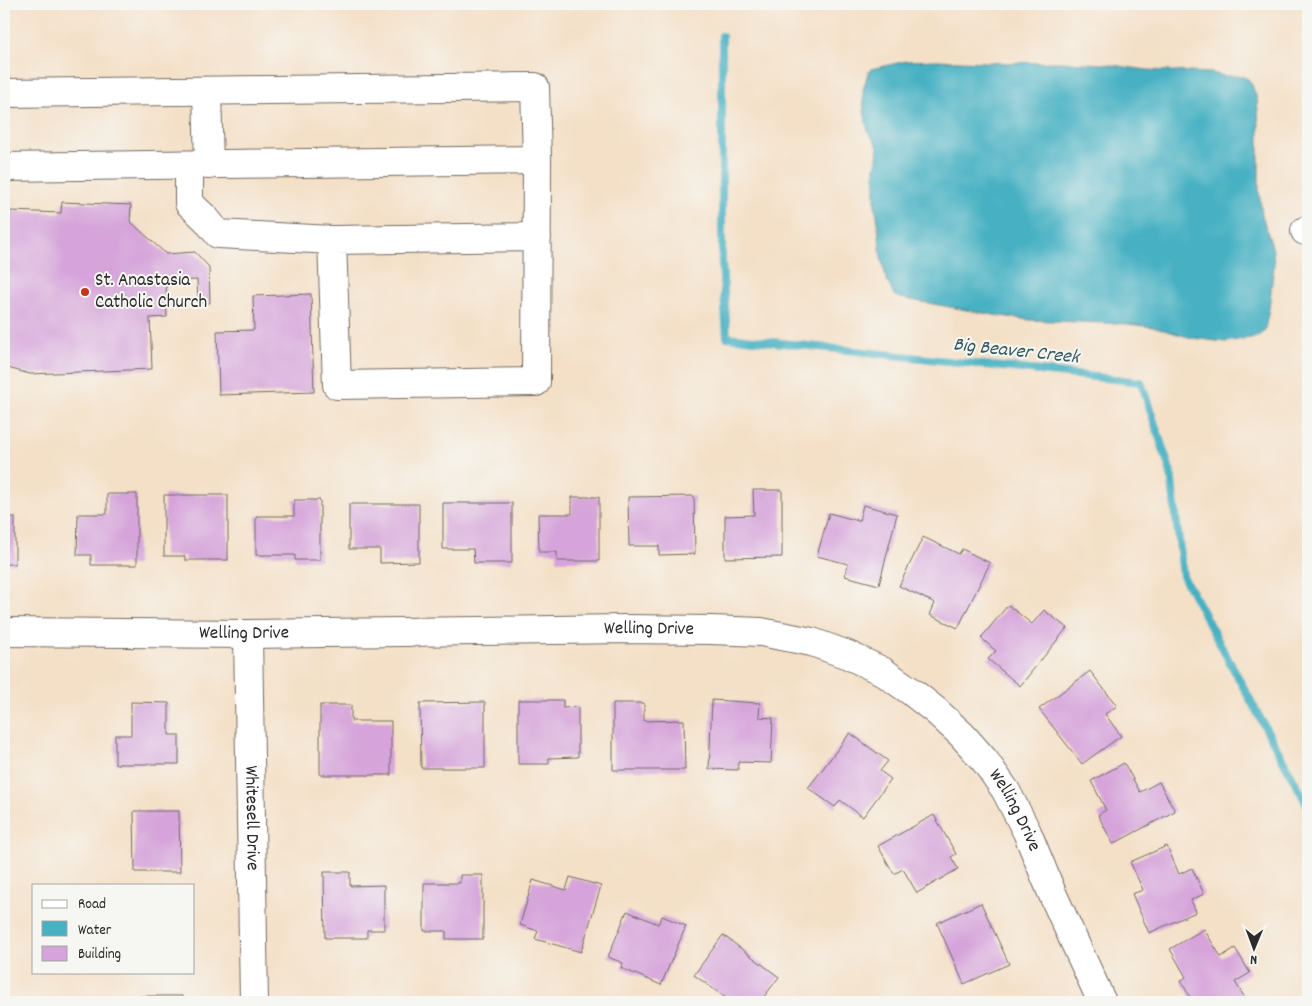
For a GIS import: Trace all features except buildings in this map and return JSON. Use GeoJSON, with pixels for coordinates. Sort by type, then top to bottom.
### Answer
{"type":"FeatureCollection","features":[{"type":"Feature","properties":{"kind":"street"},"geometry":{"type":"LineString","coordinates":[[4,93],[535,87],[537,160],[536,382],[336,385],[332,240]]}},
{"type":"Feature","properties":{"kind":"street"},"geometry":{"type":"LineString","coordinates":[[207,90],[199,165],[189,203],[218,234],[332,240],[537,237]]}},
{"type":"Feature","properties":{"kind":"street"},"geometry":{"type":"LineString","coordinates":[[4,167],[537,160]]}},
{"type":"Feature","properties":{"kind":"street","name":"Welling Drive"},"geometry":{"type":"LineString","coordinates":[[4,632],[248,634],[625,629],[711,630],[761,632],[812,642],[848,655],[882,671],[936,711],[962,734],[985,760],[1006,791],[1027,832],[1052,893],[1102,1002]]}},
{"type":"Feature","properties":{"kind":"street","name":"Whitesell Drive"},"geometry":{"type":"LineString","coordinates":[[248,634],[254,1002]]}},
{"type":"Feature","properties":{"kind":"water"},"geometry":{"type":"Polygon","coordinates":[[[906,61],[1105,64],[1147,70],[1241,76],[1248,79],[1257,98],[1259,192],[1262,215],[1273,250],[1274,265],[1269,309],[1265,329],[1262,334],[1256,337],[1225,342],[1192,338],[1153,327],[1128,324],[1030,320],[994,315],[900,298],[894,295],[887,281],[881,257],[875,207],[875,166],[878,147],[868,131],[864,112],[863,90],[871,69],[906,61]]]}},
{"type":"Feature","properties":{"kind":"waterway","name":"Big Beaver Creek"},"geometry":{"type":"LineString","coordinates":[[722,36],[722,263],[727,337],[1141,382],[1171,473],[1183,576],[1308,806]]}},
{"type":"Feature","properties":{"kind":"place","name":"St. Anastasia Catholic Church"},"geometry":{"type":"Point","coordinates":[85,292]}}]}
